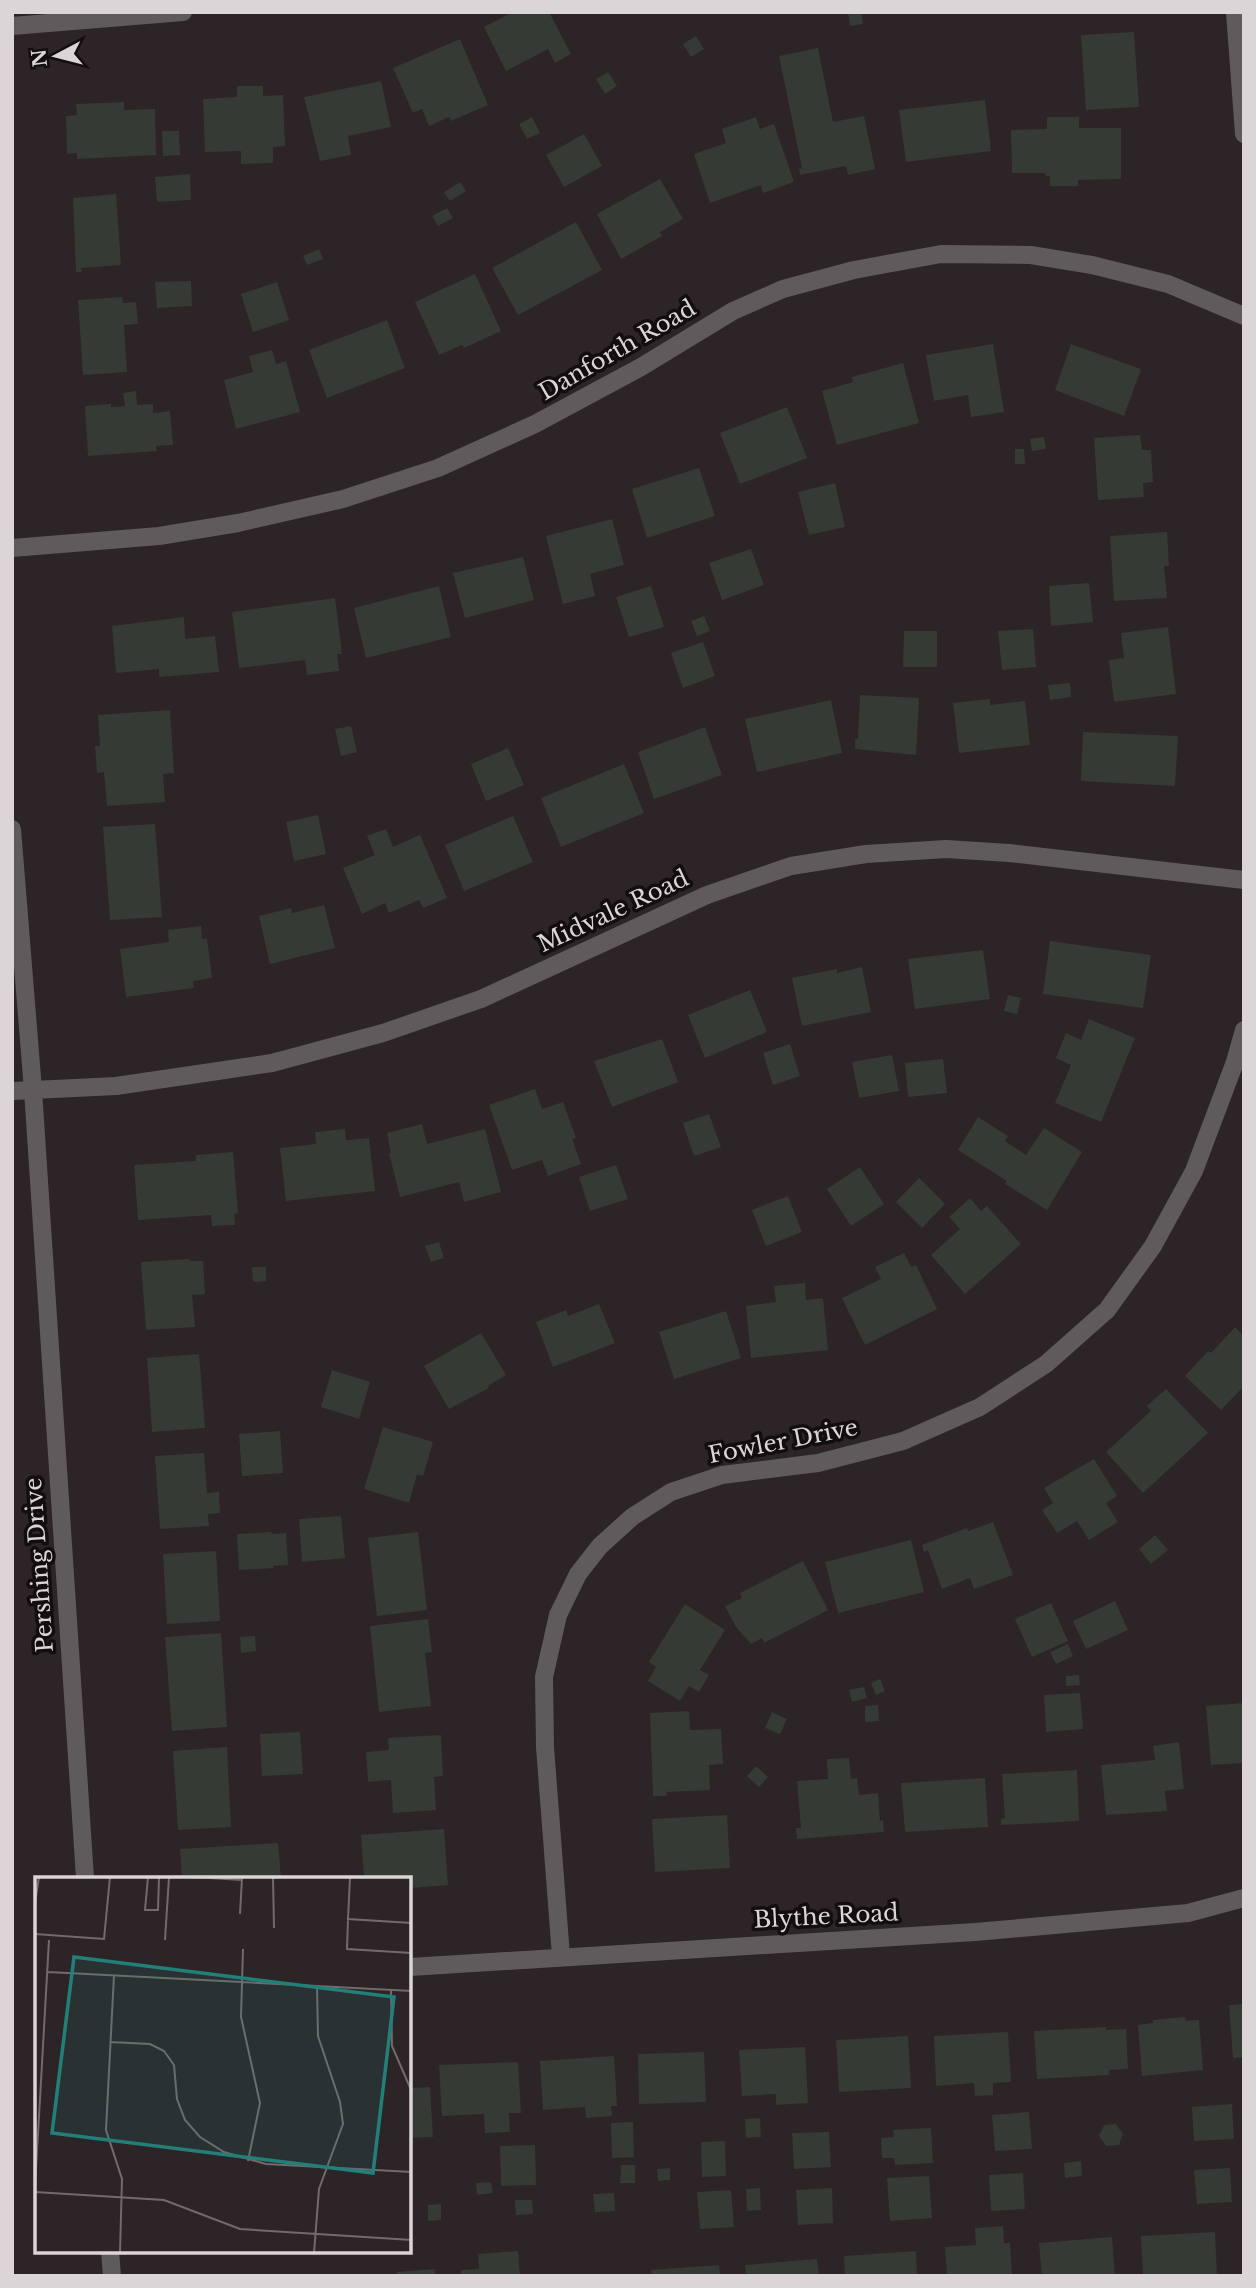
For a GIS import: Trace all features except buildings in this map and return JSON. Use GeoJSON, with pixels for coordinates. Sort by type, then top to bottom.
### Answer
{"type":"FeatureCollection","features":[{"type":"Feature","properties":{"kind":"street"},"geometry":{"type":"LineString","coordinates":[[12,26],[183,12]]}},
{"type":"Feature","properties":{"kind":"street"},"geometry":{"type":"LineString","coordinates":[[1235,12],[1244,134]]}},
{"type":"Feature","properties":{"kind":"street","name":"Danforth Road"},"geometry":{"type":"LineString","coordinates":[[12,548],[159,536],[238,523],[343,499],[438,468],[535,424],[641,367],[733,311],[783,289],[854,270],[941,254],[1031,256],[1092,265],[1168,284],[1244,316]]}},
{"type":"Feature","properties":{"kind":"street","name":"Pershing Drive"},"geometry":{"type":"LineString","coordinates":[[12,829],[33,1090],[85,1877]]}},
{"type":"Feature","properties":{"kind":"street","name":"Midvale Road"},"geometry":{"type":"LineString","coordinates":[[12,1091],[116,1086],[272,1063],[383,1033],[481,999],[707,895],[790,866],[866,854],[946,849],[1009,853],[1244,880]]}},
{"type":"Feature","properties":{"kind":"street","name":"Fowler Drive"},"geometry":{"type":"LineString","coordinates":[[561,1956],[545,1747],[544,1678],[558,1615],[578,1574],[600,1546],[632,1517],[671,1492],[722,1475],[818,1462],[904,1441],[980,1407],[1046,1364],[1107,1310],[1153,1247],[1194,1171],[1235,1062],[1244,1030]]}},
{"type":"Feature","properties":{"kind":"street","name":"Blythe Road"},"geometry":{"type":"LineString","coordinates":[[411,1967],[975,1932],[1188,1913],[1244,1898]]}},
{"type":"Feature","properties":{"kind":"street"},"geometry":{"type":"LineString","coordinates":[[110,2253],[112,2276]]}}]}
